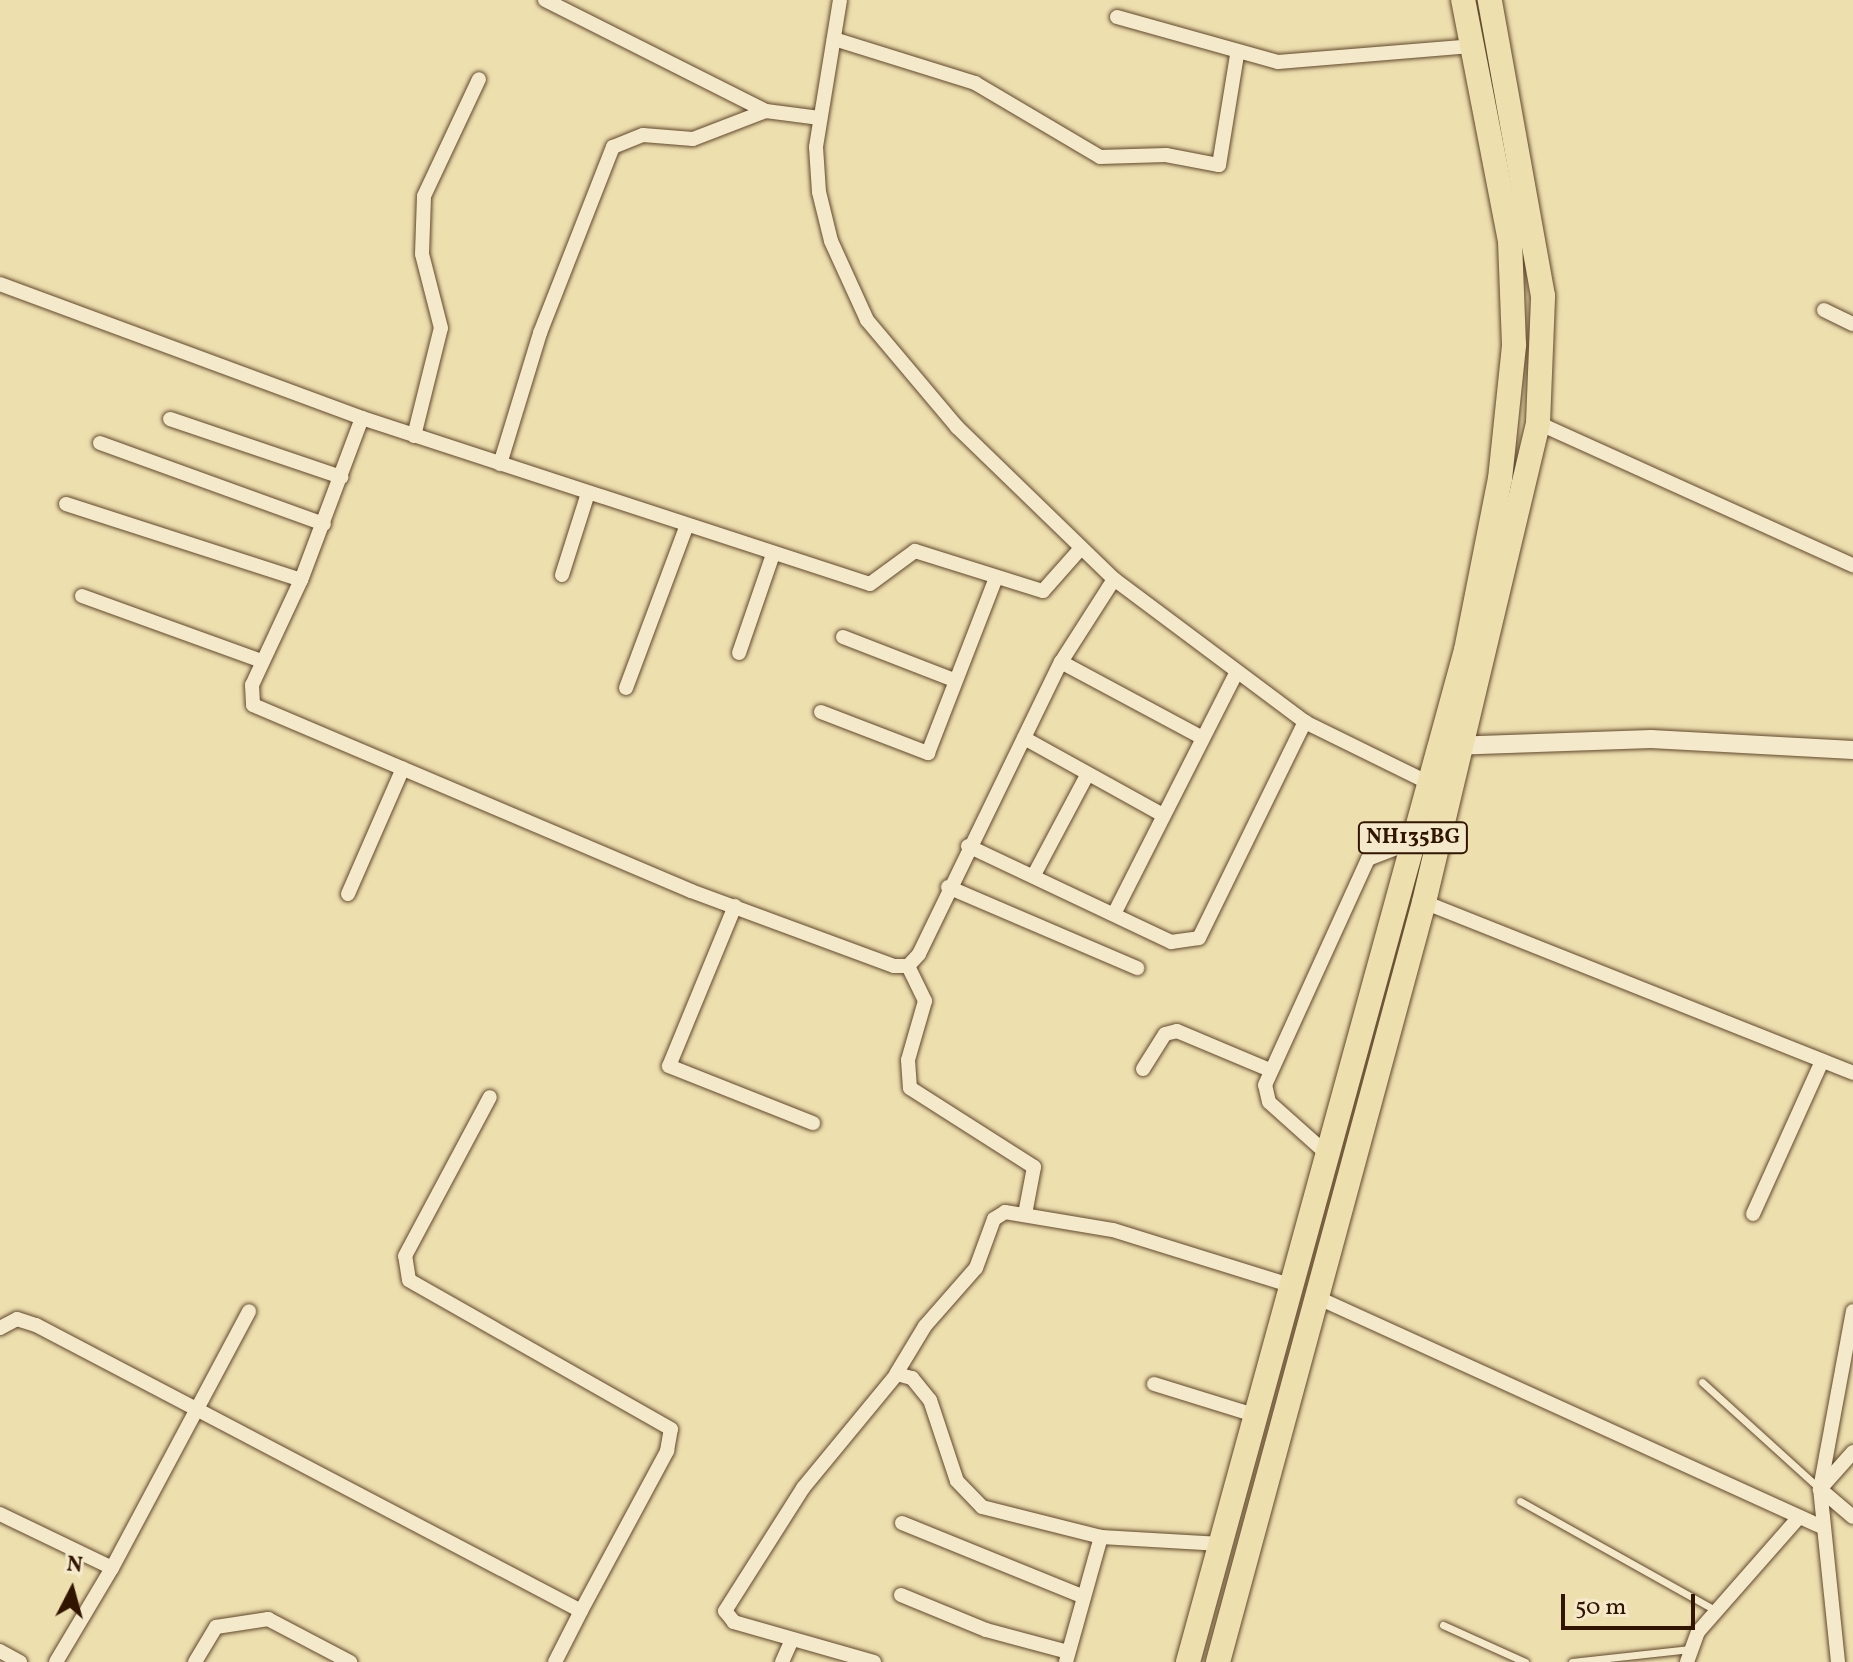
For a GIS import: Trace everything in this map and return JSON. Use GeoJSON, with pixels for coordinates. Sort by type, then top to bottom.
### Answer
{"type":"FeatureCollection","features":[{"type":"Feature","properties":{"kind":"highway","name":"NH135BG"},"geometry":{"type":"LineString","coordinates":[[1218,1662],[1313,1296],[1424,902],[1486,567],[1514,345],[1510,241],[1463,0]]}},
{"type":"Feature","properties":{"kind":"highway","name":"NH135BG"},"geometry":{"type":"LineString","coordinates":[[1188,1662],[1412,842],[1429,783],[1451,746],[1538,423],[1543,296],[1490,0]]}},
{"type":"Feature","properties":{"kind":"street"},"geometry":{"type":"LineString","coordinates":[[545,0],[766,111],[820,118]]}},
{"type":"Feature","properties":{"kind":"street"},"geometry":{"type":"LineString","coordinates":[[840,0],[820,118],[822,205],[867,320],[957,427],[1114,579],[1235,675],[1305,722],[1429,783]]}},
{"type":"Feature","properties":{"kind":"street"},"geometry":{"type":"LineString","coordinates":[[1117,17],[1237,55],[1325,62],[1471,46]]}},
{"type":"Feature","properties":{"kind":"street"},"geometry":{"type":"LineString","coordinates":[[834,39],[975,83],[1100,157],[1166,155],[1219,165],[1237,55]]}},
{"type":"Feature","properties":{"kind":"street"},"geometry":{"type":"LineString","coordinates":[[414,436],[441,328],[422,254],[424,196],[479,79]]}},
{"type":"Feature","properties":{"kind":"street"},"geometry":{"type":"LineString","coordinates":[[500,464],[540,333],[613,147],[643,135],[693,139],[766,111]]}},
{"type":"Feature","properties":{"kind":"street"},"geometry":{"type":"LineString","coordinates":[[0,284],[414,436],[870,584],[887,577],[906,551],[1025,590],[1051,588],[1081,548]]}},
{"type":"Feature","properties":{"kind":"street"},"geometry":{"type":"LineString","coordinates":[[1824,310],[1853,324]]}},
{"type":"Feature","properties":{"kind":"street"},"geometry":{"type":"LineString","coordinates":[[362,418],[324,524],[250,692],[253,705],[735,906],[908,966],[925,1001],[908,1060],[910,1088],[1034,1167],[1025,1214]]}},
{"type":"Feature","properties":{"kind":"street"},"geometry":{"type":"LineString","coordinates":[[170,419],[341,477]]}},
{"type":"Feature","properties":{"kind":"street"},"geometry":{"type":"LineString","coordinates":[[1538,423],[1853,565]]}},
{"type":"Feature","properties":{"kind":"street"},"geometry":{"type":"LineString","coordinates":[[100,443],[324,524]]}},
{"type":"Feature","properties":{"kind":"street"},"geometry":{"type":"LineString","coordinates":[[562,575],[588,493]]}},
{"type":"Feature","properties":{"kind":"street"},"geometry":{"type":"LineString","coordinates":[[66,504],[301,580]]}},
{"type":"Feature","properties":{"kind":"street"},"geometry":{"type":"LineString","coordinates":[[626,688],[687,525]]}},
{"type":"Feature","properties":{"kind":"street"},"geometry":{"type":"LineString","coordinates":[[739,653],[773,554]]}},
{"type":"Feature","properties":{"kind":"street"},"geometry":{"type":"LineString","coordinates":[[821,712],[928,753],[996,578]]}},
{"type":"Feature","properties":{"kind":"street"},"geometry":{"type":"LineString","coordinates":[[908,966],[1061,662],[1114,579]]}},
{"type":"Feature","properties":{"kind":"street"},"geometry":{"type":"LineString","coordinates":[[82,596],[262,661]]}},
{"type":"Feature","properties":{"kind":"street"},"geometry":{"type":"LineString","coordinates":[[843,637],[954,680]]}},
{"type":"Feature","properties":{"kind":"street"},"geometry":{"type":"LineString","coordinates":[[1061,662],[1201,737]]}},
{"type":"Feature","properties":{"kind":"street"},"geometry":{"type":"LineString","coordinates":[[1115,912],[1161,814],[1235,675]]}},
{"type":"Feature","properties":{"kind":"street"},"geometry":{"type":"LineString","coordinates":[[968,846],[1035,873],[1171,942],[1199,938],[1305,722]]}},
{"type":"Feature","properties":{"kind":"street"},"geometry":{"type":"LineString","coordinates":[[1024,738],[1161,814]]}},
{"type":"Feature","properties":{"kind":"street"},"geometry":{"type":"LineString","coordinates":[[1451,746],[1651,739],[1853,750]]}},
{"type":"Feature","properties":{"kind":"street"},"geometry":{"type":"LineString","coordinates":[[348,894],[403,768]]}},
{"type":"Feature","properties":{"kind":"street"},"geometry":{"type":"LineString","coordinates":[[1035,873],[1087,775]]}},
{"type":"Feature","properties":{"kind":"street"},"geometry":{"type":"LineString","coordinates":[[1326,1153],[1269,1102],[1270,1070],[1368,859],[1412,842]]}},
{"type":"Feature","properties":{"kind":"street"},"geometry":{"type":"LineString","coordinates":[[948,887],[1137,968]]}},
{"type":"Feature","properties":{"kind":"street"},"geometry":{"type":"LineString","coordinates":[[1424,902],[1617,973],[1853,1073]]}},
{"type":"Feature","properties":{"kind":"street"},"geometry":{"type":"LineString","coordinates":[[735,906],[669,1066],[813,1123]]}},
{"type":"Feature","properties":{"kind":"street"},"geometry":{"type":"LineString","coordinates":[[1143,1069],[1165,1034],[1177,1031],[1270,1070]]}},
{"type":"Feature","properties":{"kind":"street"},"geometry":{"type":"LineString","coordinates":[[1753,1214],[1822,1061]]}},
{"type":"Feature","properties":{"kind":"street"},"geometry":{"type":"LineString","coordinates":[[490,1097],[405,1256],[409,1280],[671,1429],[667,1451],[555,1662]]}},
{"type":"Feature","properties":{"kind":"street"},"geometry":{"type":"LineString","coordinates":[[874,1662],[734,1622],[727,1601],[803,1488],[896,1374],[925,1326],[976,1268],[994,1219],[1025,1214],[1113,1230],[1290,1285]]}},
{"type":"Feature","properties":{"kind":"street"},"geometry":{"type":"LineString","coordinates":[[1313,1296],[1822,1527]]}},
{"type":"Feature","properties":{"kind":"street"},"geometry":{"type":"LineString","coordinates":[[56,1662],[201,1410],[249,1311]]}},
{"type":"Feature","properties":{"kind":"street"},"geometry":{"type":"LineString","coordinates":[[1838,1662],[1820,1489],[1853,1311]]}},
{"type":"Feature","properties":{"kind":"street"},"geometry":{"type":"LineString","coordinates":[[0,1328],[17,1319],[36,1325],[581,1611]]}},
{"type":"Feature","properties":{"kind":"street"},"geometry":{"type":"LineString","coordinates":[[896,1374],[912,1378],[930,1400],[957,1481],[982,1507],[1101,1537],[1221,1544]]}},
{"type":"Feature","properties":{"kind":"street"},"geometry":{"type":"LineString","coordinates":[[1154,1384],[1254,1415]]}},
{"type":"Feature","properties":{"kind":"street"},"geometry":{"type":"LineString","coordinates":[[1820,1489],[1853,1452]]}},
{"type":"Feature","properties":{"kind":"street"},"geometry":{"type":"LineString","coordinates":[[1820,1489],[1853,1517]]}},
{"type":"Feature","properties":{"kind":"street"},"geometry":{"type":"LineString","coordinates":[[0,1514],[112,1568]]}},
{"type":"Feature","properties":{"kind":"street"},"geometry":{"type":"LineString","coordinates":[[1689,1655],[1717,1611],[1799,1517]]}},
{"type":"Feature","properties":{"kind":"street"},"geometry":{"type":"LineString","coordinates":[[902,1523],[1084,1597]]}},
{"type":"Feature","properties":{"kind":"street"},"geometry":{"type":"LineString","coordinates":[[901,1595],[986,1630],[1067,1657],[1101,1537]]}},
{"type":"Feature","properties":{"kind":"street"},"geometry":{"type":"LineString","coordinates":[[195,1662],[216,1627],[268,1619],[350,1662]]}},
{"type":"Feature","properties":{"kind":"street"},"geometry":{"type":"LineString","coordinates":[[782,1662],[792,1640]]}},
{"type":"Feature","properties":{"kind":"street"},"geometry":{"type":"LineString","coordinates":[[0,1651],[20,1662]]}},
{"type":"Feature","properties":{"kind":"lane"},"geometry":{"type":"LineString","coordinates":[[1702,1382],[1820,1489]]}},
{"type":"Feature","properties":{"kind":"lane"},"geometry":{"type":"LineString","coordinates":[[1520,1501],[1717,1611]]}},
{"type":"Feature","properties":{"kind":"lane"},"geometry":{"type":"LineString","coordinates":[[1443,1625],[1525,1662]]}},
{"type":"Feature","properties":{"kind":"lane"},"geometry":{"type":"LineString","coordinates":[[1572,1662],[1689,1655]]}}]}
